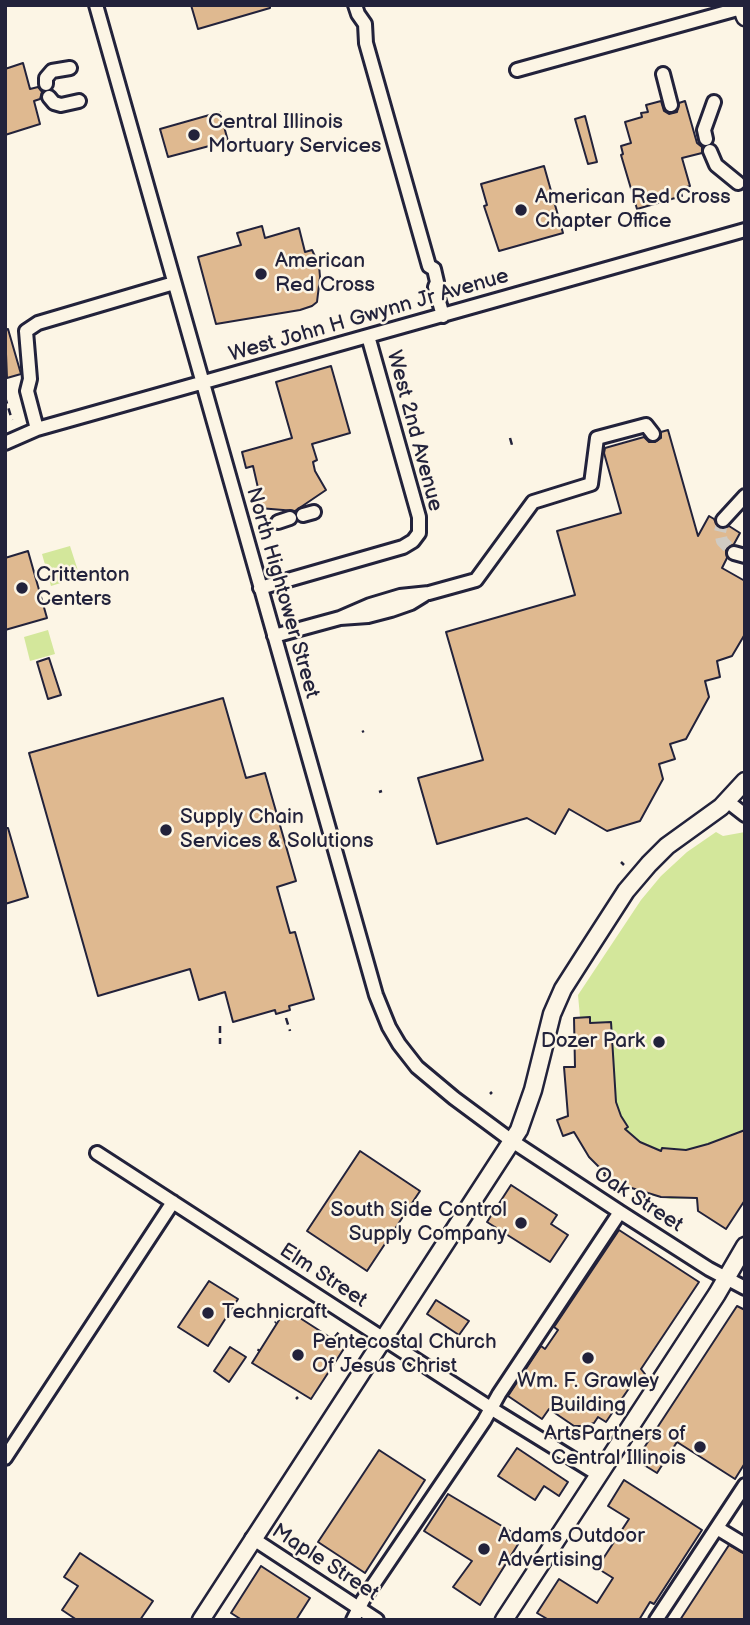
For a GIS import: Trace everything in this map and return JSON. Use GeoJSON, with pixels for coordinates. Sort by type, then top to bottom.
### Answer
{"type":"FeatureCollection","features":[{"type":"Feature","properties":{"kind":"main road"},"geometry":{"type":"LineString","coordinates":[[201,1620],[512,1140],[527,1111],[552,1014],[563,989],[619,901],[643,870],[667,846],[727,802],[745,781]]}},
{"type":"Feature","properties":{"kind":"main road"},"geometry":{"type":"LineString","coordinates":[[504,1620],[727,1278],[745,1246]]}},
{"type":"Feature","properties":{"kind":"street","name":"North Hightower Street"},"geometry":{"type":"LineString","coordinates":[[96,5],[383,1013],[399,1044],[422,1072],[512,1140]]}},
{"type":"Feature","properties":{"kind":"street"},"geometry":{"type":"LineString","coordinates":[[356,9],[355,28],[359,36],[365,39],[429,266],[426,271],[430,284],[435,287],[443,316]]}},
{"type":"Feature","properties":{"kind":"street"},"geometry":{"type":"LineString","coordinates":[[517,70],[743,9]]}},
{"type":"Feature","properties":{"kind":"street"},"geometry":{"type":"LineString","coordinates":[[46,84],[46,78],[52,71],[70,68]]}},
{"type":"Feature","properties":{"kind":"street"},"geometry":{"type":"LineString","coordinates":[[663,74],[671,105]]}},
{"type":"Feature","properties":{"kind":"street"},"geometry":{"type":"LineString","coordinates":[[50,97],[54,103],[61,105],[79,101]]}},
{"type":"Feature","properties":{"kind":"street"},"geometry":{"type":"LineString","coordinates":[[714,102],[704,130],[708,145],[716,165],[738,183]]}},
{"type":"Feature","properties":{"kind":"street","name":"West John H Gwynn Jr Avenue"},"geometry":{"type":"LineString","coordinates":[[5,443],[37,429],[745,230]]}},
{"type":"Feature","properties":{"kind":"street"},"geometry":{"type":"LineString","coordinates":[[37,429],[27,391],[30,379],[26,331],[38,323],[174,283]]}},
{"type":"Feature","properties":{"kind":"street","name":"West 2nd Avenue"},"geometry":{"type":"LineString","coordinates":[[260,588],[403,547],[419,533],[419,517],[368,337]]}},
{"type":"Feature","properties":{"kind":"street"},"geometry":{"type":"LineString","coordinates":[[274,636],[340,618],[368,616],[391,610],[429,593],[476,580],[533,502],[591,484],[597,438],[646,425],[653,434]]}},
{"type":"Feature","properties":{"kind":"street"},"geometry":{"type":"LineString","coordinates":[[723,520],[745,496]]}},
{"type":"Feature","properties":{"kind":"street"},"geometry":{"type":"LineString","coordinates":[[727,802],[745,815]]}},
{"type":"Feature","properties":{"kind":"street","name":"Oak Street"},"geometry":{"type":"LineString","coordinates":[[512,1140],[620,1212],[745,1288]]}},
{"type":"Feature","properties":{"kind":"street","name":"Elm Street"},"geometry":{"type":"LineString","coordinates":[[97,1153],[492,1409],[599,1475]]}},
{"type":"Feature","properties":{"kind":"street"},"geometry":{"type":"LineString","coordinates":[[5,1458],[173,1202]]}},
{"type":"Feature","properties":{"kind":"street"},"geometry":{"type":"LineString","coordinates":[[356,1614],[620,1212]]}},
{"type":"Feature","properties":{"kind":"street"},"geometry":{"type":"LineString","coordinates":[[656,1620],[745,1485]]}},
{"type":"Feature","properties":{"kind":"street"},"geometry":{"type":"LineString","coordinates":[[717,1528],[745,1545]]}},
{"type":"Feature","properties":{"kind":"street","name":"Maple Street"},"geometry":{"type":"LineString","coordinates":[[252,1538],[356,1614],[377,1620]]}},
{"type":"Feature","properties":{"kind":"path"},"geometry":{"type":"LineString","coordinates":[[5,397],[12,419]]}},
{"type":"Feature","properties":{"kind":"path"},"geometry":{"type":"LineString","coordinates":[[510,438],[512,444]]}},
{"type":"Feature","properties":{"kind":"path"},"geometry":{"type":"LineString","coordinates":[[286,1018],[290,1031]]}},
{"type":"Feature","properties":{"kind":"path"},"geometry":{"type":"LineString","coordinates":[[220,1026],[220,1044]]}},
{"type":"Feature","properties":{"kind":"path"},"geometry":{"type":"LineString","coordinates":[[334,1338],[339,1332]]}},
{"type":"Feature","properties":{"kind":"green space"},"geometry":{"type":"Polygon","coordinates":[[[70,546],[80,577],[51,586],[42,554],[70,546]]]}},
{"type":"Feature","properties":{"kind":"green space"},"geometry":{"type":"Polygon","coordinates":[[[48,630],[55,654],[30,661],[24,637],[48,630]]]}},
{"type":"Feature","properties":{"kind":"green space","name":"Dozer Park"},"geometry":{"type":"Polygon","coordinates":[[[716,832],[723,836],[745,832],[745,1200],[726,1229],[698,1211],[696,1198],[671,1199],[649,1195],[625,1186],[621,1190],[607,1181],[605,1173],[568,1116],[564,1067],[575,1066],[574,1018],[580,1017],[578,995],[641,900],[661,876],[687,852],[716,832]]]}},
{"type":"Feature","properties":{"kind":"building"},"geometry":{"type":"Polygon","coordinates":[[[191,5],[270,5],[270,8],[198,29],[191,5]]]}},
{"type":"Feature","properties":{"kind":"building"},"geometry":{"type":"Polygon","coordinates":[[[23,63],[30,89],[38,87],[42,92],[40,99],[34,101],[40,124],[5,135],[5,69],[23,63]]]}},
{"type":"Feature","properties":{"kind":"building"},"geometry":{"type":"Polygon","coordinates":[[[661,101],[664,111],[669,114],[677,112],[679,103],[685,101],[702,153],[682,158],[690,186],[680,189],[682,196],[637,209],[621,155],[621,146],[631,143],[625,122],[642,117],[641,113],[648,112],[646,105],[661,101]]]}},
{"type":"Feature","properties":{"kind":"building","name":"Central Illinois Mortuary Services"},"geometry":{"type":"Polygon","coordinates":[[[220,112],[228,141],[168,157],[160,129],[220,112]]]}},
{"type":"Feature","properties":{"kind":"building"},"geometry":{"type":"Polygon","coordinates":[[[585,116],[597,162],[588,164],[575,119],[585,116]]]}},
{"type":"Feature","properties":{"kind":"building","name":"American Red Cross Chapter Office"},"geometry":{"type":"Polygon","coordinates":[[[544,166],[563,233],[499,251],[484,206],[487,205],[481,184],[544,166]]]}},
{"type":"Feature","properties":{"kind":"building","name":"American Red Cross"},"geometry":{"type":"Polygon","coordinates":[[[262,226],[265,238],[299,228],[305,252],[312,250],[319,265],[317,302],[300,310],[216,324],[198,257],[241,245],[237,233],[262,226]]]}},
{"type":"Feature","properties":{"kind":"building"},"geometry":{"type":"Polygon","coordinates":[[[8,329],[21,374],[7,378],[5,330],[8,329]]]}},
{"type":"Feature","properties":{"kind":"building"},"geometry":{"type":"Polygon","coordinates":[[[331,366],[350,433],[312,444],[317,460],[313,462],[315,471],[326,490],[295,511],[259,508],[253,466],[246,468],[242,452],[292,438],[276,382],[331,366]]]}},
{"type":"Feature","properties":{"kind":"building"},"geometry":{"type":"Polygon","coordinates":[[[668,430],[698,536],[709,516],[718,527],[722,529],[729,526],[740,533],[734,544],[726,550],[727,558],[722,568],[745,581],[745,634],[732,656],[717,661],[720,677],[705,681],[709,697],[686,739],[670,744],[675,759],[659,764],[663,779],[640,821],[607,831],[569,809],[555,834],[527,818],[437,844],[418,778],[483,760],[446,632],[575,595],[557,531],[621,513],[604,453],[605,448],[644,437],[649,442],[655,442],[661,438],[661,432],[668,430]]]}},
{"type":"Feature","properties":{"kind":"building","name":"Crittenton Centers"},"geometry":{"type":"Polygon","coordinates":[[[28,551],[47,618],[5,630],[5,558],[28,551]]]}},
{"type":"Feature","properties":{"kind":"building"},"geometry":{"type":"Polygon","coordinates":[[[49,658],[61,695],[48,699],[37,662],[49,658]]]}},
{"type":"Feature","properties":{"kind":"building","name":"Supply Chain Services & Solutions"},"geometry":{"type":"Polygon","coordinates":[[[223,698],[246,778],[265,773],[296,881],[277,887],[290,933],[295,932],[314,999],[289,1006],[290,1010],[276,1014],[275,1010],[233,1022],[225,992],[199,1000],[190,969],[98,996],[29,753],[223,698]]]}},
{"type":"Feature","properties":{"kind":"building"},"geometry":{"type":"Polygon","coordinates":[[[5,828],[8,828],[28,897],[5,904],[5,828]]]}},
{"type":"Feature","properties":{"kind":"building"},"geometry":{"type":"Polygon","coordinates":[[[590,1017],[590,1023],[611,1022],[616,1102],[628,1127],[625,1129],[640,1142],[661,1151],[662,1148],[686,1150],[745,1130],[745,1200],[726,1229],[698,1211],[697,1198],[661,1197],[625,1186],[621,1190],[607,1181],[609,1179],[605,1173],[589,1157],[574,1132],[563,1136],[557,1120],[568,1116],[564,1067],[575,1067],[574,1018],[590,1017]]]}},
{"type":"Feature","properties":{"kind":"building"},"geometry":{"type":"Polygon","coordinates":[[[360,1151],[420,1191],[367,1271],[307,1231],[360,1151]]]}},
{"type":"Feature","properties":{"kind":"building","name":"South Side Control Supply Company"},"geometry":{"type":"Polygon","coordinates":[[[511,1185],[557,1215],[551,1224],[568,1235],[550,1262],[487,1222],[511,1185]]]}},
{"type":"Feature","properties":{"kind":"building"},"geometry":{"type":"Polygon","coordinates":[[[619,1230],[699,1282],[641,1369],[645,1374],[643,1380],[634,1381],[606,1422],[598,1417],[594,1423],[574,1426],[549,1409],[542,1419],[508,1396],[541,1346],[545,1349],[558,1330],[554,1327],[619,1230]]]}},
{"type":"Feature","properties":{"kind":"building","name":"Technicraft"},"geometry":{"type":"Polygon","coordinates":[[[209,1281],[238,1299],[208,1346],[178,1327],[209,1281]]]}},
{"type":"Feature","properties":{"kind":"building","name":"South Side Control Supply Company"},"geometry":{"type":"Polygon","coordinates":[[[436,1300],[469,1321],[459,1335],[427,1314],[436,1300]]]}},
{"type":"Feature","properties":{"kind":"building"},"geometry":{"type":"Polygon","coordinates":[[[737,1306],[745,1310],[745,1463],[735,1479],[677,1442],[657,1473],[636,1460],[737,1306]]]}},
{"type":"Feature","properties":{"kind":"building","name":"Pentecostal Church Of Jesus Christ"},"geometry":{"type":"Polygon","coordinates":[[[286,1309],[345,1347],[311,1399],[252,1363],[286,1309]]]}},
{"type":"Feature","properties":{"kind":"building"},"geometry":{"type":"Polygon","coordinates":[[[230,1347],[246,1357],[229,1382],[214,1371],[230,1347]]]}},
{"type":"Feature","properties":{"kind":"building"},"geometry":{"type":"Polygon","coordinates":[[[517,1448],[568,1482],[559,1496],[544,1486],[535,1500],[498,1476],[517,1448]]]}},
{"type":"Feature","properties":{"kind":"building"},"geometry":{"type":"Polygon","coordinates":[[[379,1450],[425,1480],[365,1573],[318,1542],[379,1450]]]}},
{"type":"Feature","properties":{"kind":"building"},"geometry":{"type":"Polygon","coordinates":[[[624,1480],[702,1530],[654,1604],[650,1602],[639,1620],[549,1620],[537,1613],[559,1579],[597,1603],[613,1578],[597,1568],[629,1519],[608,1506],[624,1480]]]}},
{"type":"Feature","properties":{"kind":"building","name":"Adams Outdoor Advertising"},"geometry":{"type":"Polygon","coordinates":[[[448,1494],[522,1538],[480,1605],[453,1587],[472,1561],[424,1531],[448,1494]]]}},
{"type":"Feature","properties":{"kind":"building"},"geometry":{"type":"Polygon","coordinates":[[[729,1545],[745,1554],[745,1620],[680,1620],[729,1545]]]}},
{"type":"Feature","properties":{"kind":"building"},"geometry":{"type":"Polygon","coordinates":[[[80,1553],[153,1601],[140,1620],[77,1620],[62,1610],[78,1586],[64,1577],[80,1553]]]}},
{"type":"Feature","properties":{"kind":"building"},"geometry":{"type":"Polygon","coordinates":[[[261,1566],[310,1598],[296,1620],[242,1620],[231,1613],[261,1566]]]}},
{"type":"Feature","properties":{"kind":"tunnel"},"geometry":{"type":"LineString","coordinates":[[723,520],[720,532],[722,541],[734,553]]}},
{"type":"Feature","properties":{"kind":"place","name":"Central Illinois Mortuary Services"},"geometry":{"type":"Point","coordinates":[194,135]}},
{"type":"Feature","properties":{"kind":"place","name":"American Red Cross Chapter Office"},"geometry":{"type":"Point","coordinates":[521,210]}},
{"type":"Feature","properties":{"kind":"place","name":"American Red Cross"},"geometry":{"type":"Point","coordinates":[261,274]}},
{"type":"Feature","properties":{"kind":"place","name":"Crittenton Centers"},"geometry":{"type":"Point","coordinates":[22,588]}},
{"type":"Feature","properties":{"kind":"place","name":"Supply Chain Services & Solutions"},"geometry":{"type":"Point","coordinates":[166,830]}},
{"type":"Feature","properties":{"kind":"place","name":"Dozer Park"},"geometry":{"type":"Point","coordinates":[659,1042]}},
{"type":"Feature","properties":{"kind":"place","name":"South Side Control Supply Company"},"geometry":{"type":"Point","coordinates":[521,1223]}},
{"type":"Feature","properties":{"kind":"place","name":"Technicraft"},"geometry":{"type":"Point","coordinates":[208,1313]}},
{"type":"Feature","properties":{"kind":"place","name":"Pentecostal Church Of Jesus Christ"},"geometry":{"type":"Point","coordinates":[298,1355]}},
{"type":"Feature","properties":{"kind":"place","name":"Wm. F. Grawley Building"},"geometry":{"type":"Point","coordinates":[588,1358]}},
{"type":"Feature","properties":{"kind":"place","name":"ArtsPartners of Central Illinois"},"geometry":{"type":"Point","coordinates":[700,1447]}},
{"type":"Feature","properties":{"kind":"place","name":"Adams Outdoor Advertising"},"geometry":{"type":"Point","coordinates":[484,1549]}}]}
